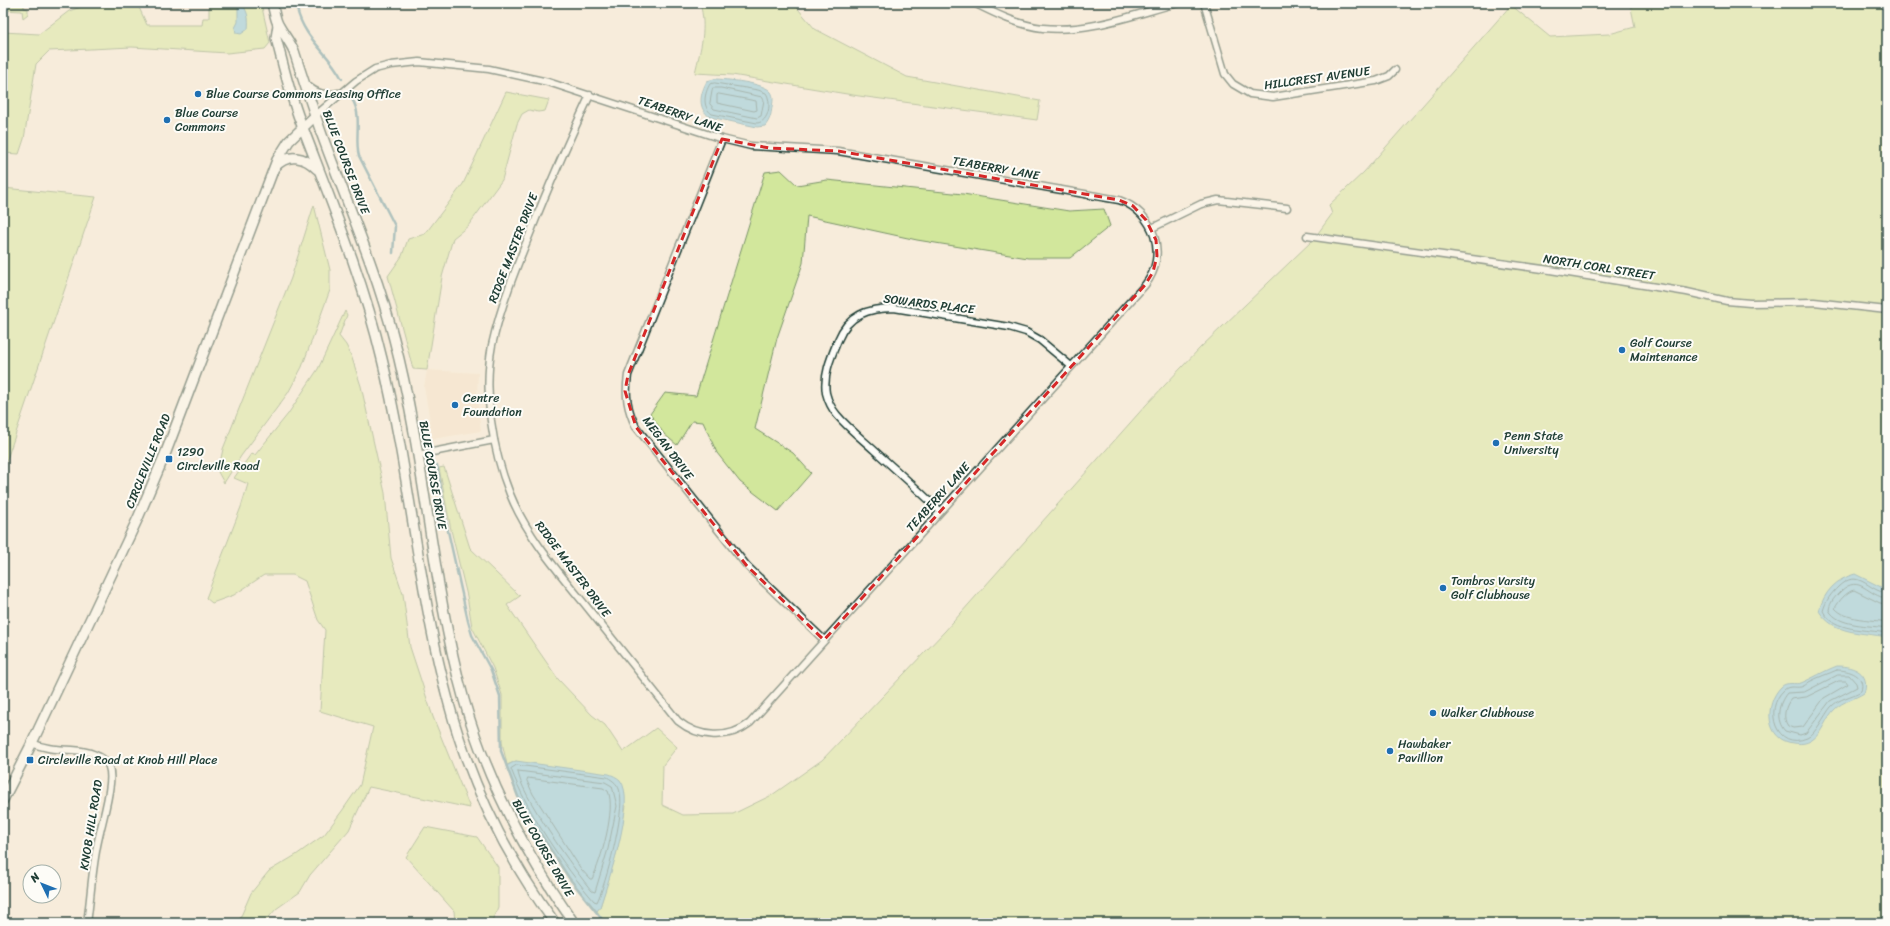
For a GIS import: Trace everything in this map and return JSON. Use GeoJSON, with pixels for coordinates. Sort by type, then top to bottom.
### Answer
{"type":"FeatureCollection","features":[{"type":"Feature","properties":{"kind":"main road","name":"BLUE COURSE DRIVE"},"geometry":{"type":"LineString","coordinates":[[272,3],[278,25],[292,46],[304,83],[369,256],[382,296],[400,365],[455,665],[477,739],[498,792],[523,843],[552,891],[574,923]]}},
{"type":"Feature","properties":{"kind":"main road","name":"BLUE COURSE DRIVE"},"geometry":{"type":"LineString","coordinates":[[278,25],[276,38],[302,127],[359,276],[382,358],[435,643],[457,732],[495,824],[522,873],[555,923]]}},
{"type":"Feature","properties":{"kind":"main road","name":"CIRCLEVILLE ROAD"},"geometry":{"type":"LineString","coordinates":[[3,800],[32,743],[138,518],[166,452],[272,171],[282,149],[302,127],[316,115]]}},
{"type":"Feature","properties":{"kind":"main road"},"geometry":{"type":"LineString","coordinates":[[272,171],[283,161],[293,157],[307,160],[320,172]]}},
{"type":"Feature","properties":{"kind":"street"},"geometry":{"type":"LineString","coordinates":[[974,3],[998,15],[1020,23],[1043,28],[1071,28],[1095,24],[1178,3]]}},
{"type":"Feature","properties":{"kind":"street","name":"HILLCREST AVENUE"},"geometry":{"type":"LineString","coordinates":[[1204,3],[1225,74],[1233,84],[1250,94],[1273,97],[1376,81],[1395,70]]}},
{"type":"Feature","properties":{"kind":"street","name":"TEABERRY LANE"},"geometry":{"type":"LineString","coordinates":[[316,115],[356,81],[376,70],[409,62],[489,69],[548,82],[722,139],[770,148],[838,151],[1119,200],[1136,209],[1152,228],[1156,240],[1157,256],[1149,280],[824,640]]}},
{"type":"Feature","properties":{"kind":"street"},"geometry":{"type":"LineString","coordinates":[[304,83],[320,94],[343,92]]}},
{"type":"Feature","properties":{"kind":"street","name":"RIDGE MASTER DRIVE"},"geometry":{"type":"LineString","coordinates":[[590,95],[547,191],[500,313],[492,346],[489,370],[489,401],[494,440],[510,495],[543,551],[678,721],[692,730],[714,736],[731,733],[745,727],[824,640]]}},
{"type":"Feature","properties":{"kind":"street","name":"MEGAN DRIVE"},"geometry":{"type":"LineString","coordinates":[[722,139],[628,375],[625,391],[627,403],[636,427],[747,566],[824,640]]}},
{"type":"Feature","properties":{"kind":"street"},"geometry":{"type":"LineString","coordinates":[[1152,228],[1201,204],[1218,200],[1287,208]]}},
{"type":"Feature","properties":{"kind":"street","name":"NORTH CORL STREET"},"geometry":{"type":"LineString","coordinates":[[1307,236],[1550,270],[1687,292],[1727,301],[1750,303],[1814,302],[1887,310]]}},
{"type":"Feature","properties":{"kind":"street","name":"SOWARDS PLACE"},"geometry":{"type":"LineString","coordinates":[[940,511],[845,424],[830,405],[826,395],[826,377],[830,360],[845,327],[862,314],[872,309],[882,308],[894,308],[980,322],[1026,332],[1040,340],[1071,366]]}},
{"type":"Feature","properties":{"kind":"street"},"geometry":{"type":"LineString","coordinates":[[417,456],[494,440]]}},
{"type":"Feature","properties":{"kind":"street","name":"KNOB HILL ROAD"},"geometry":{"type":"LineString","coordinates":[[32,743],[51,750],[80,750],[90,752],[102,758],[109,766],[110,784],[97,847],[87,923]]}},
{"type":"Feature","properties":{"kind":"highlighted area"},"geometry":{"type":"Polygon","coordinates":[[[722,139],[769,148],[838,151],[1119,200],[1133,206],[1146,220],[1156,240],[1157,256],[1153,272],[1145,285],[824,640],[747,566],[636,427],[625,391],[628,375],[722,139]]]}},
{"type":"Feature","properties":{"kind":"shaded area"},"geometry":{"type":"Polygon","coordinates":[[[427,370],[478,373],[477,398],[481,431],[433,439],[424,387],[427,370]]]}},
{"type":"Feature","properties":{"kind":"green space"},"geometry":{"type":"Polygon","coordinates":[[[3,3],[24,3],[24,8],[28,9],[28,14],[23,18],[22,11],[3,10],[3,3]]]}},
{"type":"Feature","properties":{"kind":"green space"},"geometry":{"type":"Polygon","coordinates":[[[92,3],[137,3],[147,25],[202,25],[203,18],[209,18],[209,3],[261,3],[270,43],[265,49],[227,53],[132,47],[49,51],[36,64],[24,139],[19,154],[3,153],[3,32],[39,34],[69,11],[92,3]]]}},
{"type":"Feature","properties":{"kind":"green space"},"geometry":{"type":"Polygon","coordinates":[[[700,3],[793,3],[815,29],[907,77],[1040,101],[1037,120],[859,96],[732,75],[695,73],[703,30],[700,3]]]}},
{"type":"Feature","properties":{"kind":"green space","name":"Penn State University"},"geometry":{"type":"Polygon","coordinates":[[[1630,3],[1887,3],[1887,923],[605,923],[597,911],[600,907],[617,851],[626,806],[516,761],[507,765],[502,742],[502,695],[493,668],[472,627],[467,596],[451,530],[439,468],[444,467],[470,548],[520,596],[507,605],[558,679],[592,715],[605,725],[623,752],[656,728],[677,747],[663,765],[662,805],[683,815],[733,814],[772,795],[822,760],[945,631],[1146,405],[1200,348],[1313,240],[1332,214],[1329,205],[1364,172],[1511,5],[1550,37],[1609,34],[1635,27],[1630,3]]]}},
{"type":"Feature","properties":{"kind":"green space"},"geometry":{"type":"Polygon","coordinates":[[[506,92],[549,100],[545,111],[538,112],[529,110],[522,114],[517,124],[502,180],[468,226],[453,238],[442,277],[427,370],[413,369],[388,276],[402,256],[408,239],[425,234],[463,184],[506,92]]]}},
{"type":"Feature","properties":{"kind":"green space"},"geometry":{"type":"Polygon","coordinates":[[[781,170],[797,185],[827,180],[963,194],[1069,211],[1104,209],[1110,226],[1070,258],[1028,258],[917,240],[807,216],[803,263],[777,338],[755,429],[793,453],[811,473],[778,511],[740,482],[717,453],[703,422],[692,421],[677,445],[664,434],[650,414],[665,393],[696,396],[765,172],[781,170]]]}},
{"type":"Feature","properties":{"kind":"green space"},"geometry":{"type":"Polygon","coordinates":[[[3,188],[96,197],[3,471],[3,188]]]}},
{"type":"Feature","properties":{"kind":"green space"},"geometry":{"type":"Polygon","coordinates":[[[314,205],[330,270],[330,290],[302,367],[288,393],[241,456],[224,483],[218,472],[223,449],[291,278],[314,205]]]}},
{"type":"Feature","properties":{"kind":"green space"},"geometry":{"type":"Polygon","coordinates":[[[345,311],[347,315],[339,336],[351,355],[361,386],[385,493],[391,558],[403,594],[410,647],[433,717],[470,808],[369,787],[349,830],[310,875],[300,892],[276,909],[264,923],[238,923],[251,893],[269,871],[296,855],[324,835],[360,785],[373,727],[320,711],[325,630],[318,620],[305,581],[293,575],[264,575],[234,595],[212,603],[206,598],[241,507],[248,484],[234,478],[251,454],[255,455],[288,414],[318,369],[345,311]]]}},
{"type":"Feature","properties":{"kind":"green space"},"geometry":{"type":"Polygon","coordinates":[[[425,827],[477,837],[498,867],[498,907],[491,923],[455,923],[454,911],[406,857],[425,827]]]}},
{"type":"Feature","properties":{"kind":"water"},"geometry":{"type":"Polygon","coordinates":[[[238,3],[241,3],[247,12],[248,18],[248,29],[241,34],[236,33],[235,28],[238,22],[238,3]]]}},
{"type":"Feature","properties":{"kind":"water"},"geometry":{"type":"Polygon","coordinates":[[[714,79],[753,84],[761,86],[771,92],[773,99],[771,112],[765,126],[757,127],[710,117],[701,105],[701,96],[707,81],[714,79]]]}},
{"type":"Feature","properties":{"kind":"water"},"geometry":{"type":"Polygon","coordinates":[[[1855,574],[1887,590],[1887,637],[1858,633],[1841,628],[1825,619],[1819,611],[1824,598],[1832,587],[1842,579],[1855,574]]]}},
{"type":"Feature","properties":{"kind":"water"},"geometry":{"type":"Polygon","coordinates":[[[1837,666],[1849,667],[1860,672],[1865,680],[1866,686],[1864,693],[1835,709],[1829,716],[1819,734],[1810,741],[1798,744],[1784,741],[1777,736],[1770,721],[1770,712],[1775,694],[1781,687],[1786,684],[1799,684],[1837,666]]]}},
{"type":"Feature","properties":{"kind":"water"},"geometry":{"type":"Polygon","coordinates":[[[516,761],[609,774],[620,780],[624,790],[625,805],[623,822],[614,861],[600,907],[597,911],[569,878],[520,802],[506,766],[516,761]]]}},
{"type":"Feature","properties":{"kind":"waterway"},"geometry":{"type":"LineString","coordinates":[[297,9],[305,30],[330,61],[342,79]]}},
{"type":"Feature","properties":{"kind":"waterway"},"geometry":{"type":"LineString","coordinates":[[352,99],[358,120],[357,142],[359,156],[395,226],[393,253]]}},
{"type":"Feature","properties":{"kind":"waterway"},"geometry":{"type":"LineString","coordinates":[[437,465],[448,531],[468,621],[472,635],[491,670],[500,696],[501,751],[520,802],[569,878],[605,923]]}},
{"type":"Feature","properties":{"kind":"place","name":"Blue Course Commons Leasing Office"},"geometry":{"type":"Point","coordinates":[198,94]}},
{"type":"Feature","properties":{"kind":"place","name":"Blue Course Commons"},"geometry":{"type":"Point","coordinates":[167,120]}},
{"type":"Feature","properties":{"kind":"place","name":"Golf Course Maintenance"},"geometry":{"type":"Point","coordinates":[1622,350]}},
{"type":"Feature","properties":{"kind":"place","name":"Centre Foundation"},"geometry":{"type":"Point","coordinates":[455,405]}},
{"type":"Feature","properties":{"kind":"place","name":"Penn State University"},"geometry":{"type":"Point","coordinates":[1496,443]}},
{"type":"Feature","properties":{"kind":"place","name":"1290 Circleville Road"},"geometry":{"type":"Point","coordinates":[169,459]}},
{"type":"Feature","properties":{"kind":"place","name":"Tombros Varsity Golf Clubhouse"},"geometry":{"type":"Point","coordinates":[1443,588]}},
{"type":"Feature","properties":{"kind":"place","name":"Walker Clubhouse"},"geometry":{"type":"Point","coordinates":[1433,713]}},
{"type":"Feature","properties":{"kind":"place","name":"Hawbaker Pavillion"},"geometry":{"type":"Point","coordinates":[1390,751]}},
{"type":"Feature","properties":{"kind":"place","name":"Circleville Road at Knob Hill Place"},"geometry":{"type":"Point","coordinates":[30,760]}}]}
